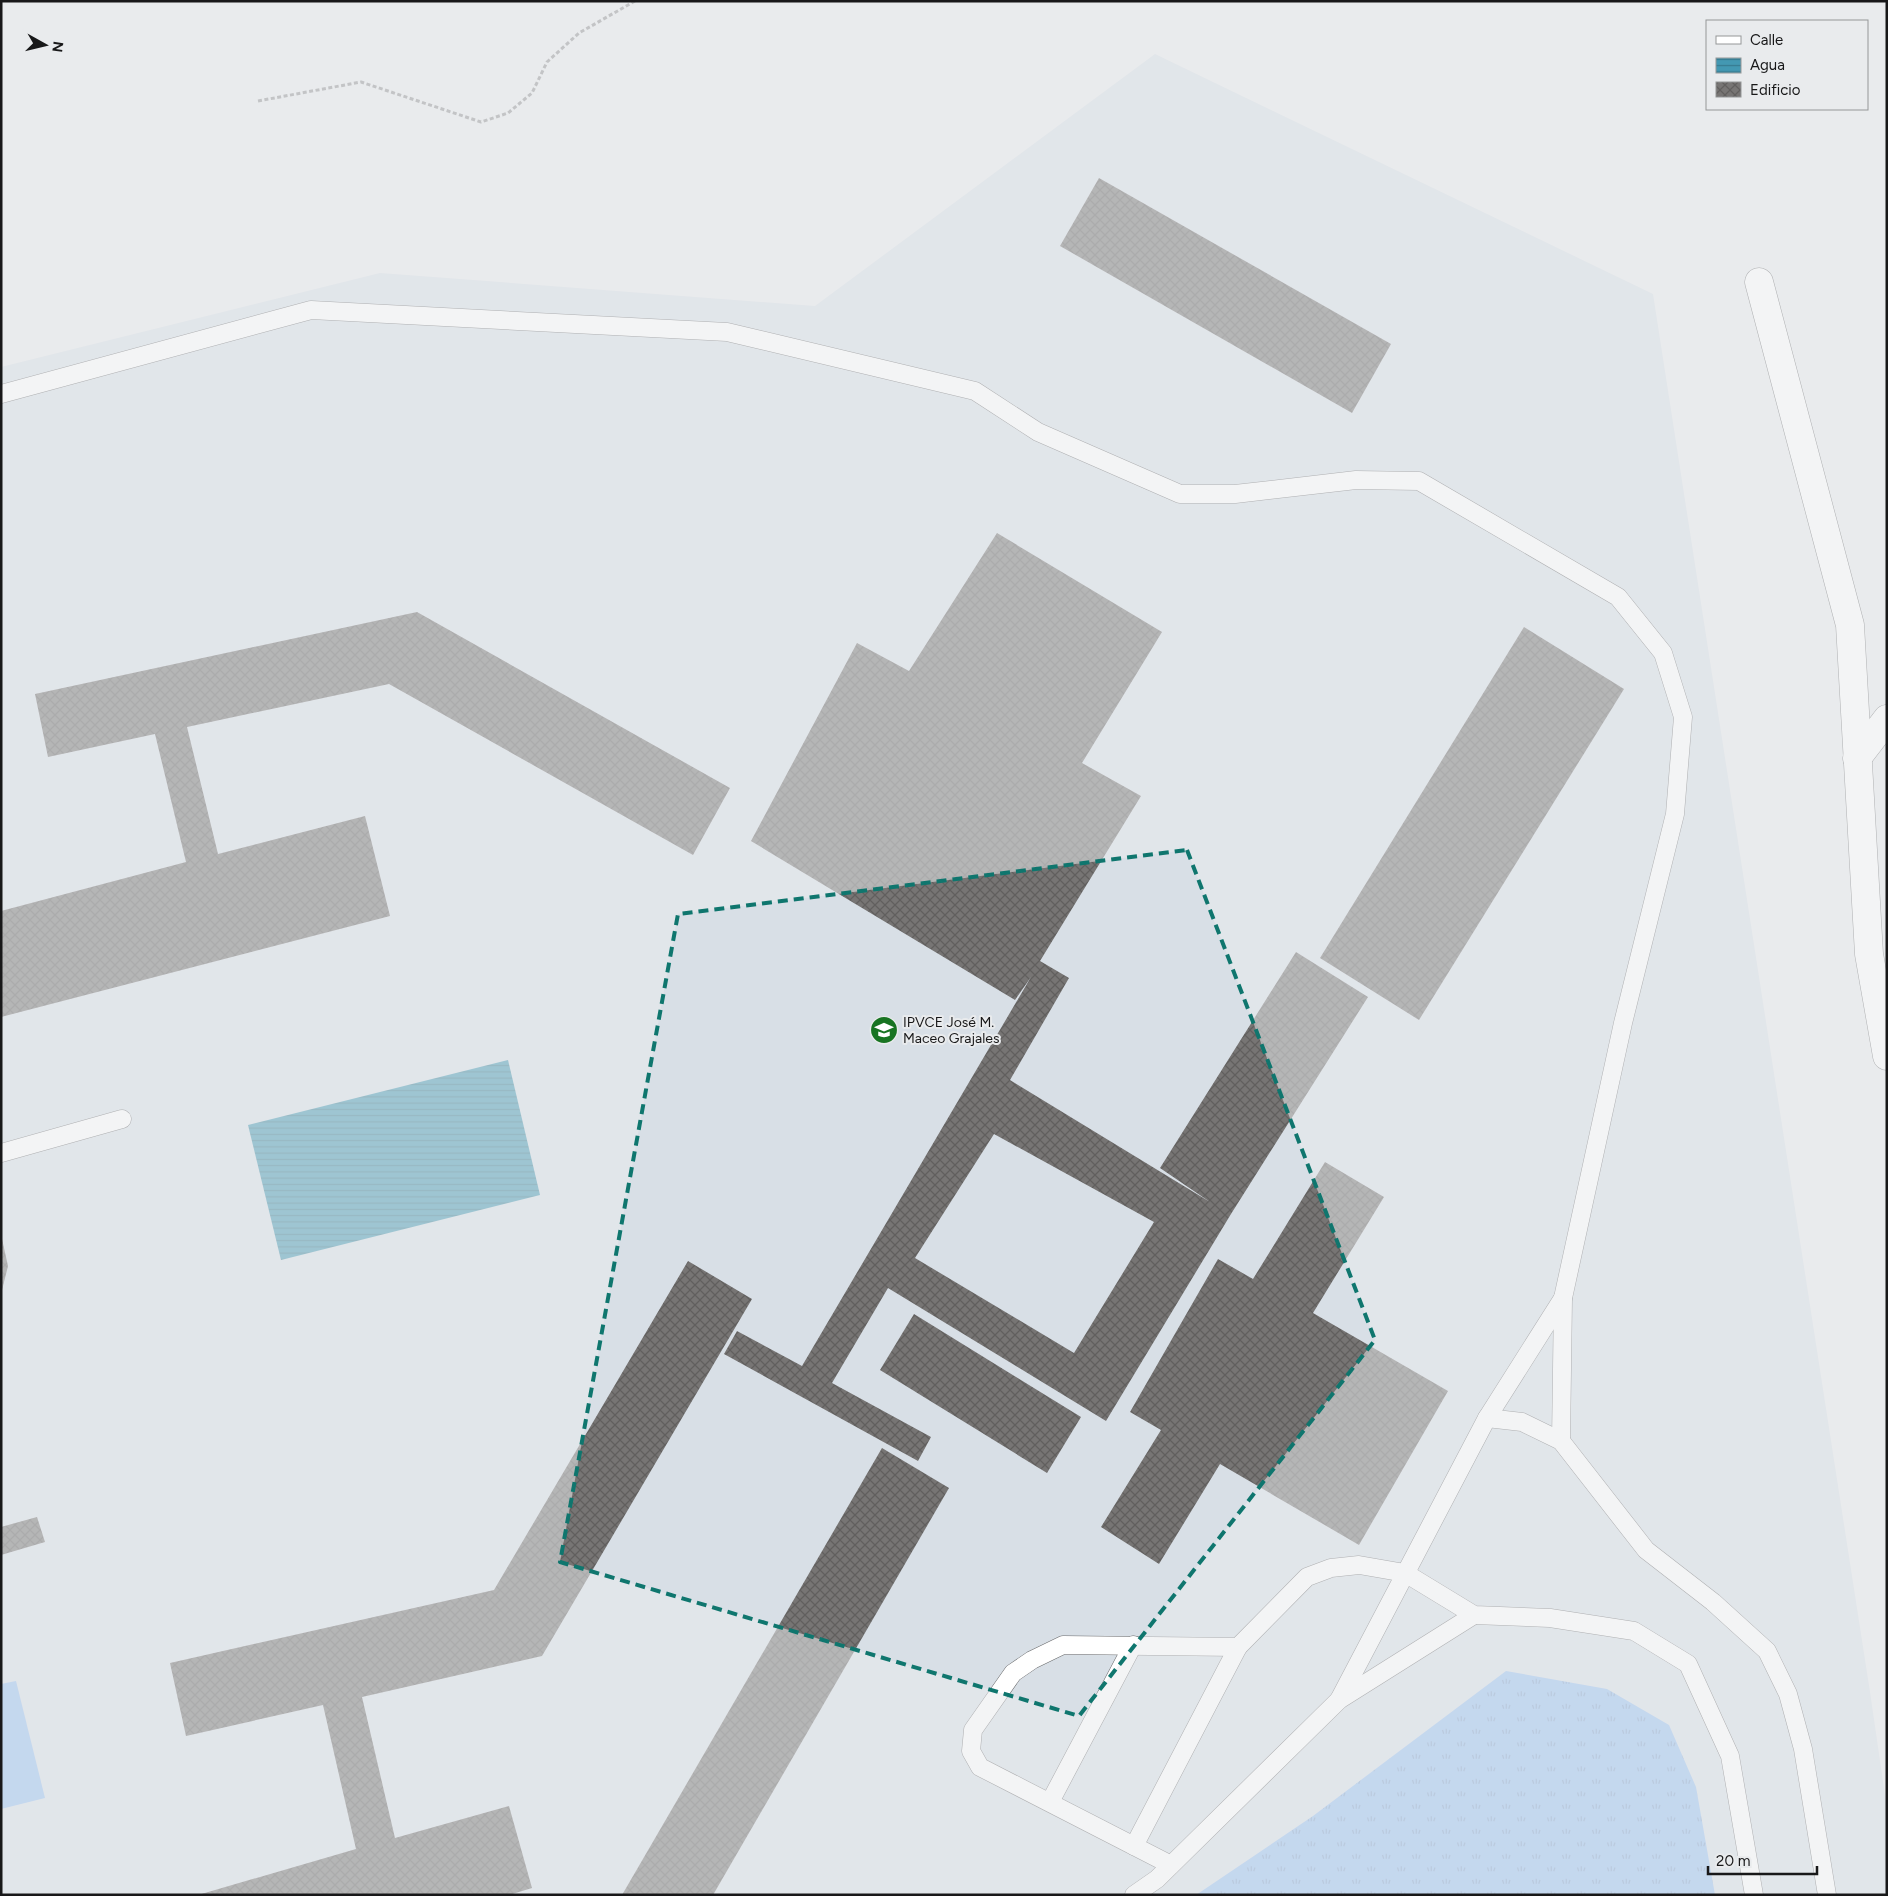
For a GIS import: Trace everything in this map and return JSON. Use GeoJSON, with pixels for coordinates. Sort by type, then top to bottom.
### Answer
{"type":"FeatureCollection","features":[{"type":"Feature","properties":{"kind":"street"},"geometry":{"type":"LineString","coordinates":[[1759,282],[1850,625],[1868,954],[1887,1056]]}},
{"type":"Feature","properties":{"kind":"street"},"geometry":{"type":"LineString","coordinates":[[1857,758],[1887,719]]}},
{"type":"Feature","properties":{"kind":"lane"},"geometry":{"type":"LineString","coordinates":[[1,394],[311,310],[727,332],[975,391],[1038,432],[1180,494],[1235,494],[1356,480],[1419,481],[1618,597],[1663,653],[1683,717],[1675,814],[1623,1023],[1563,1298],[1561,1441]]}},
{"type":"Feature","properties":{"kind":"lane"},"geometry":{"type":"LineString","coordinates":[[1,1153],[122,1119]]}},
{"type":"Feature","properties":{"kind":"lane"},"geometry":{"type":"LineString","coordinates":[[1339,1700],[1487,1418],[1563,1298]]}},
{"type":"Feature","properties":{"kind":"lane"},"geometry":{"type":"LineString","coordinates":[[1487,1418],[1522,1422],[1561,1441],[1646,1550],[1713,1602],[1767,1651],[1788,1694],[1803,1748],[1827,1895]]}},
{"type":"Feature","properties":{"kind":"lane"},"geometry":{"type":"LineString","coordinates":[[1134,1846],[1238,1647],[1307,1577],[1331,1568],[1359,1565],[1406,1573],[1474,1615],[1550,1618],[1634,1632],[1688,1664],[1730,1756],[1754,1895]]}},
{"type":"Feature","properties":{"kind":"lane"},"geometry":{"type":"LineString","coordinates":[[1134,1895],[1157,1879],[1339,1700],[1474,1615]]}},
{"type":"Feature","properties":{"kind":"lane"},"geometry":{"type":"LineString","coordinates":[[1171,1865],[980,1767],[971,1751],[973,1730],[1013,1673],[1063,1644],[1238,1647]]}},
{"type":"Feature","properties":{"kind":"lane"},"geometry":{"type":"LineString","coordinates":[[1050,1802],[1133,1645]]}},
{"type":"Feature","properties":{"kind":"path"},"geometry":{"type":"LineString","coordinates":[[258,101],[361,82],[481,122],[508,113],[532,92],[546,62],[579,33],[635,1]]}},
{"type":"Feature","properties":{"kind":"highlighted area"},"geometry":{"type":"Polygon","coordinates":[[[1187,850],[1375,1340],[1079,1716],[560,1562],[678,914],[1187,850]]]}},
{"type":"Feature","properties":{"kind":"shaded area","name":"IPVCE José M. Maceo Grajales"},"geometry":{"type":"Polygon","coordinates":[[[1155,54],[1653,294],[1870,1692],[1887,1809],[1887,1895],[1,1895],[1,367],[380,273],[815,306],[1155,54]]]}},
{"type":"Feature","properties":{"kind":"green space"},"geometry":{"type":"Polygon","coordinates":[[[1506,1671],[1607,1689],[1669,1725],[1696,1787],[1715,1895],[1196,1895],[1313,1816],[1506,1671]]]}},
{"type":"Feature","properties":{"kind":"green space"},"geometry":{"type":"Polygon","coordinates":[[[16,1681],[45,1798],[1,1809],[1,1684],[16,1681]]]}},
{"type":"Feature","properties":{"kind":"water"},"geometry":{"type":"Polygon","coordinates":[[[508,1060],[540,1195],[281,1260],[248,1125],[508,1060]]]}},
{"type":"Feature","properties":{"kind":"building"},"geometry":{"type":"Polygon","coordinates":[[[1099,178],[1391,344],[1352,413],[1060,246],[1099,178]]]}},
{"type":"Feature","properties":{"kind":"building"},"geometry":{"type":"Polygon","coordinates":[[[997,533],[1162,632],[1082,763],[1141,796],[1040,961],[1069,978],[1010,1080],[1210,1202],[1160,1168],[1296,952],[1368,997],[1231,1214],[1106,1421],[888,1288],[832,1383],[931,1437],[918,1461],[724,1354],[737,1331],[802,1366],[1031,977],[1015,1000],[751,841],[857,643],[909,671],[997,533]],[[994,1134],[915,1258],[1074,1353],[1154,1222],[994,1134]]]}},
{"type":"Feature","properties":{"kind":"building"},"geometry":{"type":"Polygon","coordinates":[[[417,612],[730,788],[693,855],[389,684],[187,727],[218,854],[365,816],[390,916],[1,1017],[1,911],[186,862],[155,734],[48,757],[35,694],[417,612]]]}},
{"type":"Feature","properties":{"kind":"building"},"geometry":{"type":"Polygon","coordinates":[[[1524,627],[1624,689],[1419,1020],[1320,958],[1524,627]]]}},
{"type":"Feature","properties":{"kind":"building"},"geometry":{"type":"Polygon","coordinates":[[[1325,1162],[1384,1197],[1313,1313],[1448,1391],[1359,1545],[1220,1464],[1159,1564],[1101,1527],[1161,1430],[1130,1412],[1218,1259],[1253,1279],[1325,1162]]]}},
{"type":"Feature","properties":{"kind":"building"},"geometry":{"type":"Polygon","coordinates":[[[1,1240],[8,1266],[2,1290],[1,1240]]]}},
{"type":"Feature","properties":{"kind":"building"},"geometry":{"type":"Polygon","coordinates":[[[688,1261],[752,1299],[542,1656],[362,1697],[395,1838],[509,1806],[532,1888],[509,1895],[198,1895],[356,1849],[323,1705],[186,1736],[170,1663],[494,1590],[688,1261]]]}},
{"type":"Feature","properties":{"kind":"building"},"geometry":{"type":"Polygon","coordinates":[[[914,1314],[1081,1417],[1047,1473],[880,1370],[914,1314]]]}},
{"type":"Feature","properties":{"kind":"building"},"geometry":{"type":"Polygon","coordinates":[[[882,1448],[949,1488],[713,1895],[622,1895],[882,1448]]]}},
{"type":"Feature","properties":{"kind":"building"},"geometry":{"type":"Polygon","coordinates":[[[37,1517],[45,1542],[1,1555],[1,1527],[37,1517]]]}},
{"type":"Feature","properties":{"kind":"place","name":"IPVCE José M. Maceo Grajales"},"geometry":{"type":"Point","coordinates":[884,1030]}}]}
